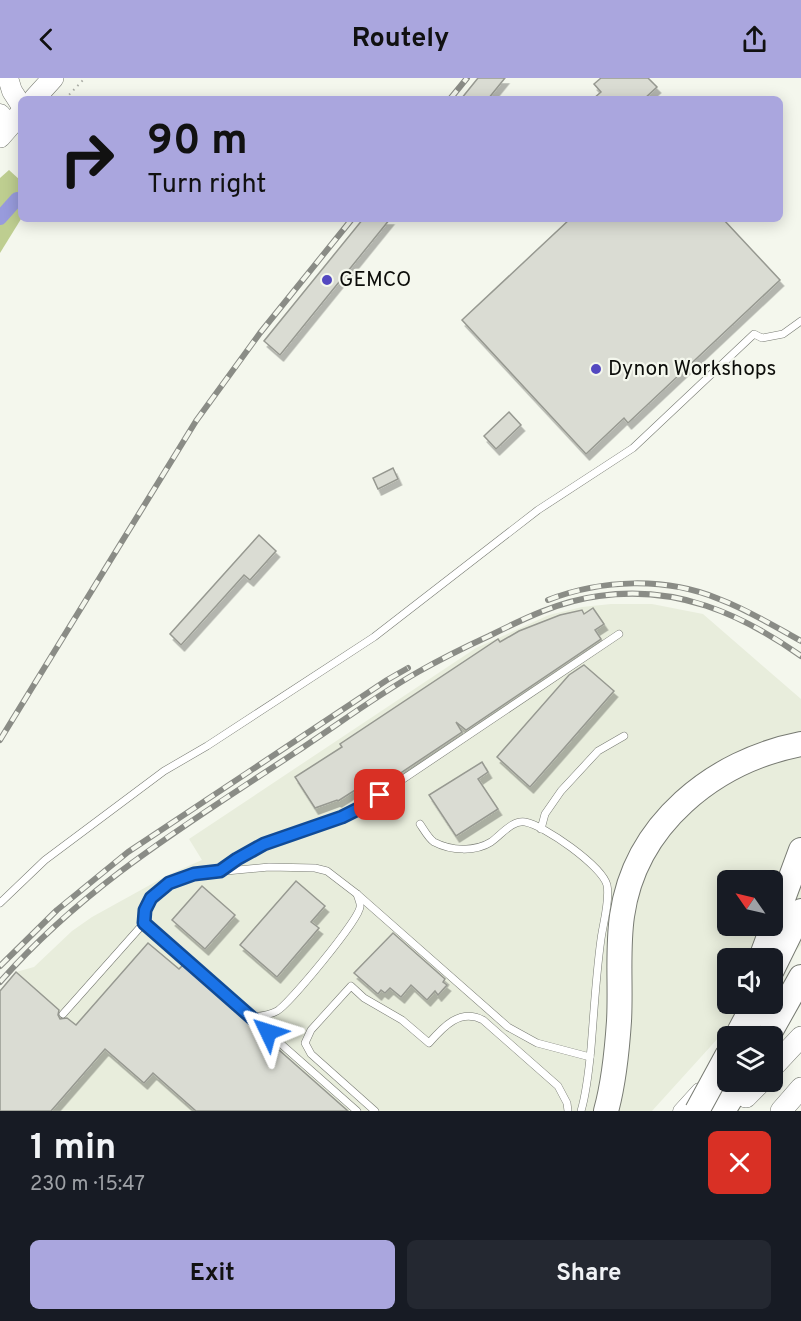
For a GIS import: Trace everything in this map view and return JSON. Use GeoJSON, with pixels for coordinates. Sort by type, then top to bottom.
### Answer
{"type":"FeatureCollection","features":[{"type":"Feature","properties":{"kind":"highway"},"geometry":{"type":"LineString","coordinates":[[606,1111],[611,1093],[619,1021],[619,944],[622,914],[628,888],[637,867],[663,823],[694,792],[717,775],[765,753],[801,744]]}},
{"type":"Feature","properties":{"kind":"highway"},"geometry":{"type":"LineString","coordinates":[[765,948],[801,850]]}},
{"type":"Feature","properties":{"kind":"highway"},"geometry":{"type":"LineString","coordinates":[[783,948],[801,911]]}},
{"type":"Feature","properties":{"kind":"highway"},"geometry":{"type":"LineString","coordinates":[[773,1026],[801,975]]}},
{"type":"Feature","properties":{"kind":"highway"},"geometry":{"type":"LineString","coordinates":[[745,1026],[756,1014]]}},
{"type":"Feature","properties":{"kind":"highway"},"geometry":{"type":"LineString","coordinates":[[714,1079],[717,1072]]}},
{"type":"Feature","properties":{"kind":"highway"},"geometry":{"type":"LineString","coordinates":[[697,1111],[717,1074]]}},
{"type":"Feature","properties":{"kind":"highway"},"geometry":{"type":"LineString","coordinates":[[723,1111],[741,1092]]}},
{"type":"Feature","properties":{"kind":"main road"},"geometry":{"type":"LineString","coordinates":[[37,96],[53,78]]}},
{"type":"Feature","properties":{"kind":"main road"},"geometry":{"type":"LineString","coordinates":[[783,1056],[801,1037]]}},
{"type":"Feature","properties":{"kind":"main road"},"geometry":{"type":"LineString","coordinates":[[781,1111],[801,1088]]}},
{"type":"Feature","properties":{"kind":"street"},"geometry":{"type":"LineString","coordinates":[[8,78],[18,100]]}},
{"type":"Feature","properties":{"kind":"street"},"geometry":{"type":"LineString","coordinates":[[680,1111],[717,1069]]}},
{"type":"Feature","properties":{"kind":"lane"},"geometry":{"type":"LineString","coordinates":[[0,903],[45,860],[168,768],[207,746],[374,637],[538,510],[633,448],[754,334],[762,338],[783,334],[801,321]]}},
{"type":"Feature","properties":{"kind":"lane"},"geometry":{"type":"LineString","coordinates":[[220,871],[264,844],[342,817],[360,808],[619,634]]}},
{"type":"Feature","properties":{"kind":"lane"},"geometry":{"type":"LineString","coordinates":[[541,829],[546,814],[561,791],[598,751],[624,736]]}},
{"type":"Feature","properties":{"kind":"lane"},"geometry":{"type":"LineString","coordinates":[[420,824],[433,841],[450,847],[471,850],[490,842],[510,827],[522,822],[541,829],[591,864],[601,874],[607,885],[606,910],[585,1100],[581,1111]]}},
{"type":"Feature","properties":{"kind":"lane"},"geometry":{"type":"LineString","coordinates":[[63,1014],[144,923],[145,910],[151,898],[169,883],[194,874],[220,871],[269,867],[315,868],[327,871],[338,878],[508,1027],[537,1044],[590,1058]]}},
{"type":"Feature","properties":{"kind":"lane"},"geometry":{"type":"LineString","coordinates":[[250,1017],[264,1016],[279,1010],[335,947],[354,922],[361,907],[357,894]]}},
{"type":"Feature","properties":{"kind":"lane"},"geometry":{"type":"LineString","coordinates":[[144,923],[357,1111]]}},
{"type":"Feature","properties":{"kind":"lane"},"geometry":{"type":"LineString","coordinates":[[783,995],[801,975]]}},
{"type":"Feature","properties":{"kind":"lane"},"geometry":{"type":"LineString","coordinates":[[375,1111],[307,1049],[307,1036],[351,986],[364,998],[402,1020],[429,1043],[457,1018],[466,1016],[479,1018],[558,1086],[563,1093],[568,1111]]}},
{"type":"Feature","properties":{"kind":"path"},"geometry":{"type":"LineString","coordinates":[[68,96],[85,78]]}},
{"type":"Feature","properties":{"kind":"shaded area"},"geometry":{"type":"Polygon","coordinates":[[[611,604],[652,604],[703,614],[801,699],[801,945],[783,966],[783,948],[717,948],[717,1014],[740,1014],[729,1026],[717,1026],[717,1039],[652,1111],[0,1111],[0,990],[16,972],[34,967],[72,931],[92,917],[168,875],[202,860],[189,839],[476,648],[549,615],[582,607],[611,604]]]}},
{"type":"Feature","properties":{"kind":"green space"},"geometry":{"type":"Polygon","coordinates":[[[9,170],[18,178],[19,222],[0,253],[0,178],[9,170]]]}},
{"type":"Feature","properties":{"kind":"building"},"geometry":{"type":"Polygon","coordinates":[[[478,78],[505,78],[490,96],[463,96],[478,78]]]}},
{"type":"Feature","properties":{"kind":"building"},"geometry":{"type":"Polygon","coordinates":[[[601,78],[648,78],[657,87],[647,96],[596,96],[601,92],[594,84],[601,78]]]}},
{"type":"Feature","properties":{"kind":"building","name":"GEMCO"},"geometry":{"type":"Polygon","coordinates":[[[361,222],[388,222],[280,355],[264,341],[361,222]]]}},
{"type":"Feature","properties":{"kind":"building","name":"Dynon Workshops"},"geometry":{"type":"Polygon","coordinates":[[[567,222],[726,222],[780,280],[628,423],[624,418],[586,454],[462,320],[567,222]]]}},
{"type":"Feature","properties":{"kind":"building"},"geometry":{"type":"Polygon","coordinates":[[[509,412],[521,425],[496,449],[484,436],[509,412]]]}},
{"type":"Feature","properties":{"kind":"building"},"geometry":{"type":"Polygon","coordinates":[[[393,468],[398,479],[378,489],[373,478],[393,468]]]}},
{"type":"Feature","properties":{"kind":"building"},"geometry":{"type":"Polygon","coordinates":[[[259,535],[276,551],[250,580],[244,575],[181,645],[170,634],[259,535]]]}},
{"type":"Feature","properties":{"kind":"building"},"geometry":{"type":"Polygon","coordinates":[[[593,608],[604,624],[595,630],[601,639],[466,730],[456,722],[462,732],[372,792],[366,783],[338,801],[315,808],[295,777],[342,747],[340,744],[498,639],[500,642],[519,631],[560,615],[582,610],[584,614],[593,608]]]}},
{"type":"Feature","properties":{"kind":"building"},"geometry":{"type":"Polygon","coordinates":[[[584,665],[614,691],[530,787],[497,757],[569,675],[584,665]]]}},
{"type":"Feature","properties":{"kind":"building"},"geometry":{"type":"Polygon","coordinates":[[[482,762],[488,772],[478,779],[498,809],[456,836],[429,795],[482,762]]]}},
{"type":"Feature","properties":{"kind":"building"},"geometry":{"type":"Polygon","coordinates":[[[296,881],[325,906],[311,922],[319,928],[277,977],[240,945],[296,881]]]}},
{"type":"Feature","properties":{"kind":"building"},"geometry":{"type":"Polygon","coordinates":[[[202,886],[235,915],[205,949],[172,920],[202,886]]]}},
{"type":"Feature","properties":{"kind":"building"},"geometry":{"type":"Polygon","coordinates":[[[393,933],[445,979],[443,982],[447,985],[438,995],[435,991],[427,1000],[411,985],[401,997],[390,988],[385,993],[381,990],[378,994],[354,973],[393,933]]]}},
{"type":"Feature","properties":{"kind":"building"},"geometry":{"type":"Polygon","coordinates":[[[148,943],[179,969],[183,965],[348,1111],[196,1111],[153,1073],[144,1083],[105,1049],[51,1111],[0,1111],[0,991],[16,972],[59,1010],[60,1019],[67,1018],[76,1025],[148,943]]]}},
{"type":"Feature","properties":{"kind":"waterway"},"geometry":{"type":"LineString","coordinates":[[0,218],[17,199]]}},
{"type":"Feature","properties":{"kind":"railway"},"geometry":{"type":"LineString","coordinates":[[452,96],[467,78]]}},
{"type":"Feature","properties":{"kind":"railway"},"geometry":{"type":"LineString","coordinates":[[0,740],[196,421],[260,333],[350,222]]}},
{"type":"Feature","properties":{"kind":"railway"},"geometry":{"type":"LineString","coordinates":[[548,600],[590,588],[612,585],[634,583],[678,587],[730,603],[801,641]]}},
{"type":"Feature","properties":{"kind":"railway"},"geometry":{"type":"LineString","coordinates":[[0,982],[67,915],[103,885],[178,830],[402,681],[453,653],[543,611],[599,596],[627,594],[681,599],[731,615],[801,656]]}},
{"type":"Feature","properties":{"kind":"railway"},"geometry":{"type":"LineString","coordinates":[[0,966],[57,910],[128,852],[408,668]]}},
{"type":"Feature","properties":{"kind":"place","name":"GEMCO"},"geometry":{"type":"Point","coordinates":[327,280]}},
{"type":"Feature","properties":{"kind":"place","name":"Dynon Workshops"},"geometry":{"type":"Point","coordinates":[596,369]}},
{"type":"Feature","properties":{"kind":"route"},"geometry":{"type":"LineString","coordinates":[[268,1032],[144,923],[145,910],[151,898],[169,883],[194,874],[220,871],[264,844],[342,817],[380,795]]}}]}
